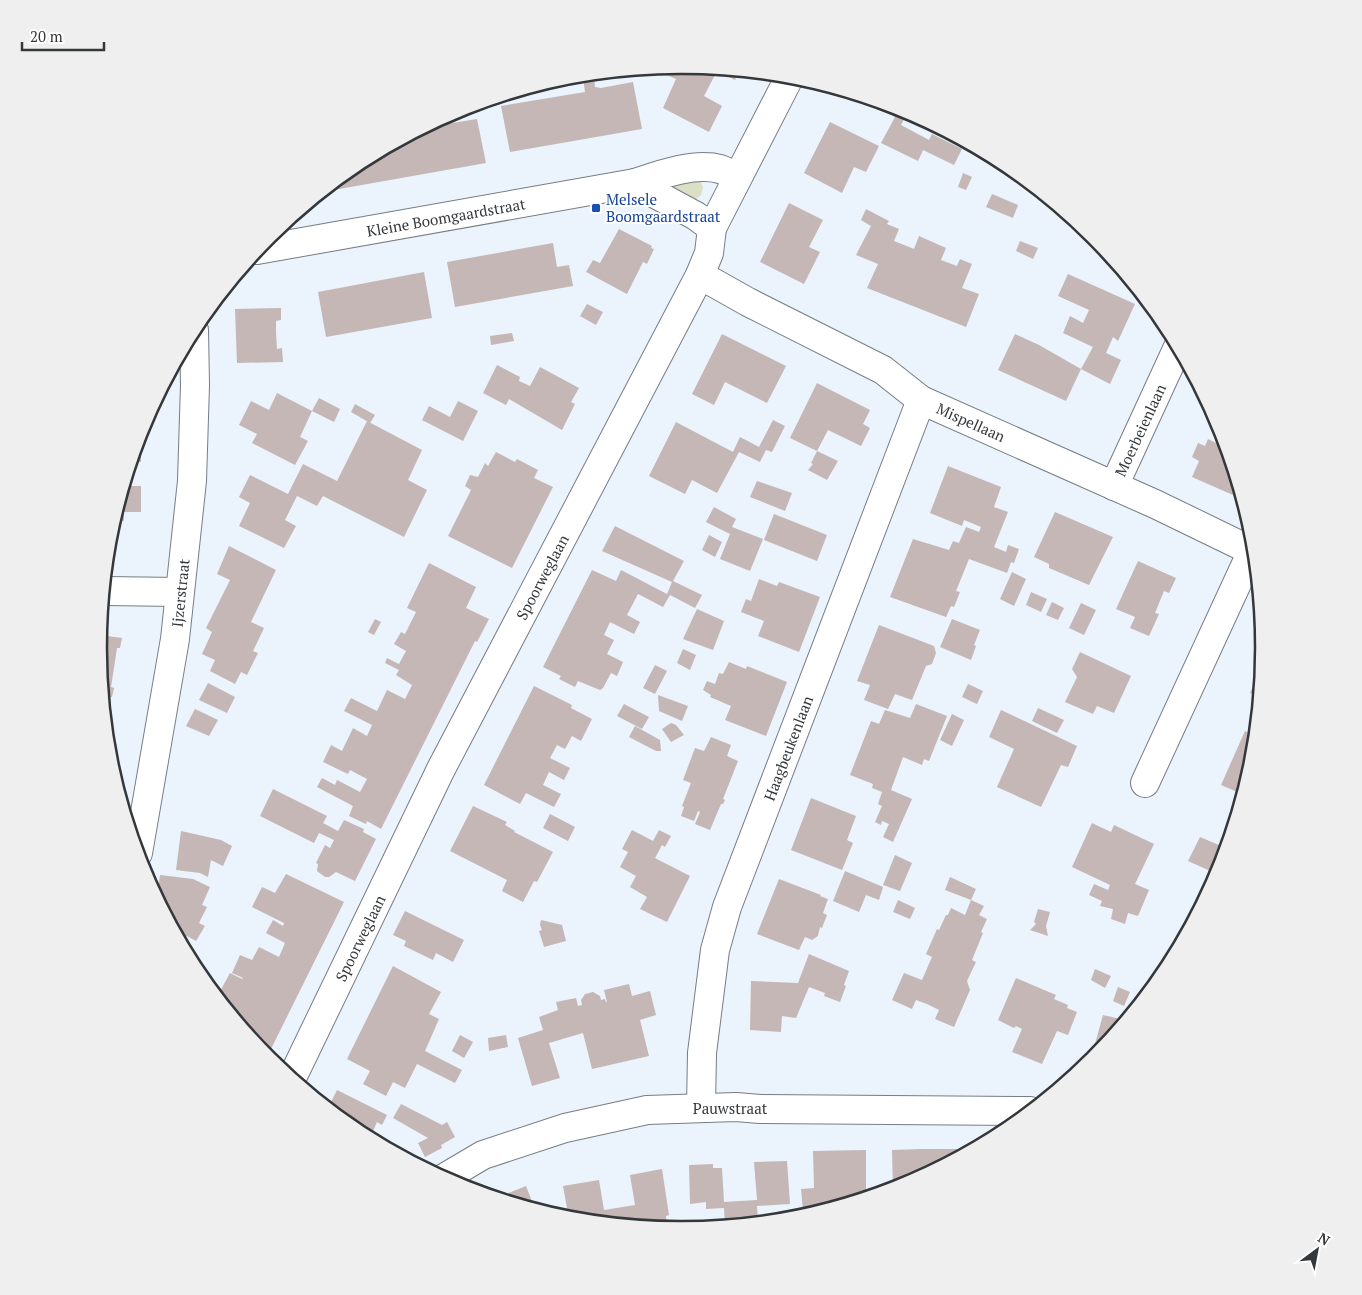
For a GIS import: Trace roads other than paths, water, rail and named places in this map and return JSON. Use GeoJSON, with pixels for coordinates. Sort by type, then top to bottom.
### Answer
{"type":"FeatureCollection","features":[{"type":"Feature","properties":{"kind":"street","name":"Spoorweglaan"},"geometry":{"type":"LineString","coordinates":[[295,1072],[441,769],[700,274],[709,254],[712,228],[786,84]]}},
{"type":"Feature","properties":{"kind":"street","name":"Kleine Boomgaardstraat"},"geometry":{"type":"LineString","coordinates":[[270,248],[635,183],[665,173],[700,167],[720,169],[737,178]]}},
{"type":"Feature","properties":{"kind":"street"},"geometry":{"type":"LineString","coordinates":[[635,183],[696,216],[712,228]]}},
{"type":"Feature","properties":{"kind":"street","name":"Mispellaan"},"geometry":{"type":"LineString","coordinates":[[700,274],[748,302],[882,370],[921,400],[1114,486],[1246,548]]}},
{"type":"Feature","properties":{"kind":"street","name":"Ijzerstraat"},"geometry":{"type":"LineString","coordinates":[[141,839],[175,639],[192,480],[194,345]]}},
{"type":"Feature","properties":{"kind":"street","name":"Moerbeienlaan"},"geometry":{"type":"LineString","coordinates":[[1114,486],[1174,355]]}},
{"type":"Feature","properties":{"kind":"street","name":"Haagbeukenlaan"},"geometry":{"type":"LineString","coordinates":[[702,1107],[702,1054],[713,960],[727,907],[921,400]]}},
{"type":"Feature","properties":{"kind":"street","name":"Mispellaan"},"geometry":{"type":"LineString","coordinates":[[1145,784],[1248,561]]}},
{"type":"Feature","properties":{"kind":"street"},"geometry":{"type":"LineString","coordinates":[[110,591],[179,592]]}},
{"type":"Feature","properties":{"kind":"street","name":"Pauwstraat"},"geometry":{"type":"LineString","coordinates":[[452,1174],[483,1155],[565,1128],[647,1110],[702,1107],[1012,1116]]}},
{"type":"Feature","properties":{"kind":"place","name":"Melsele Boomgaardstraat"},"geometry":{"type":"Point","coordinates":[596,208]}}]}
